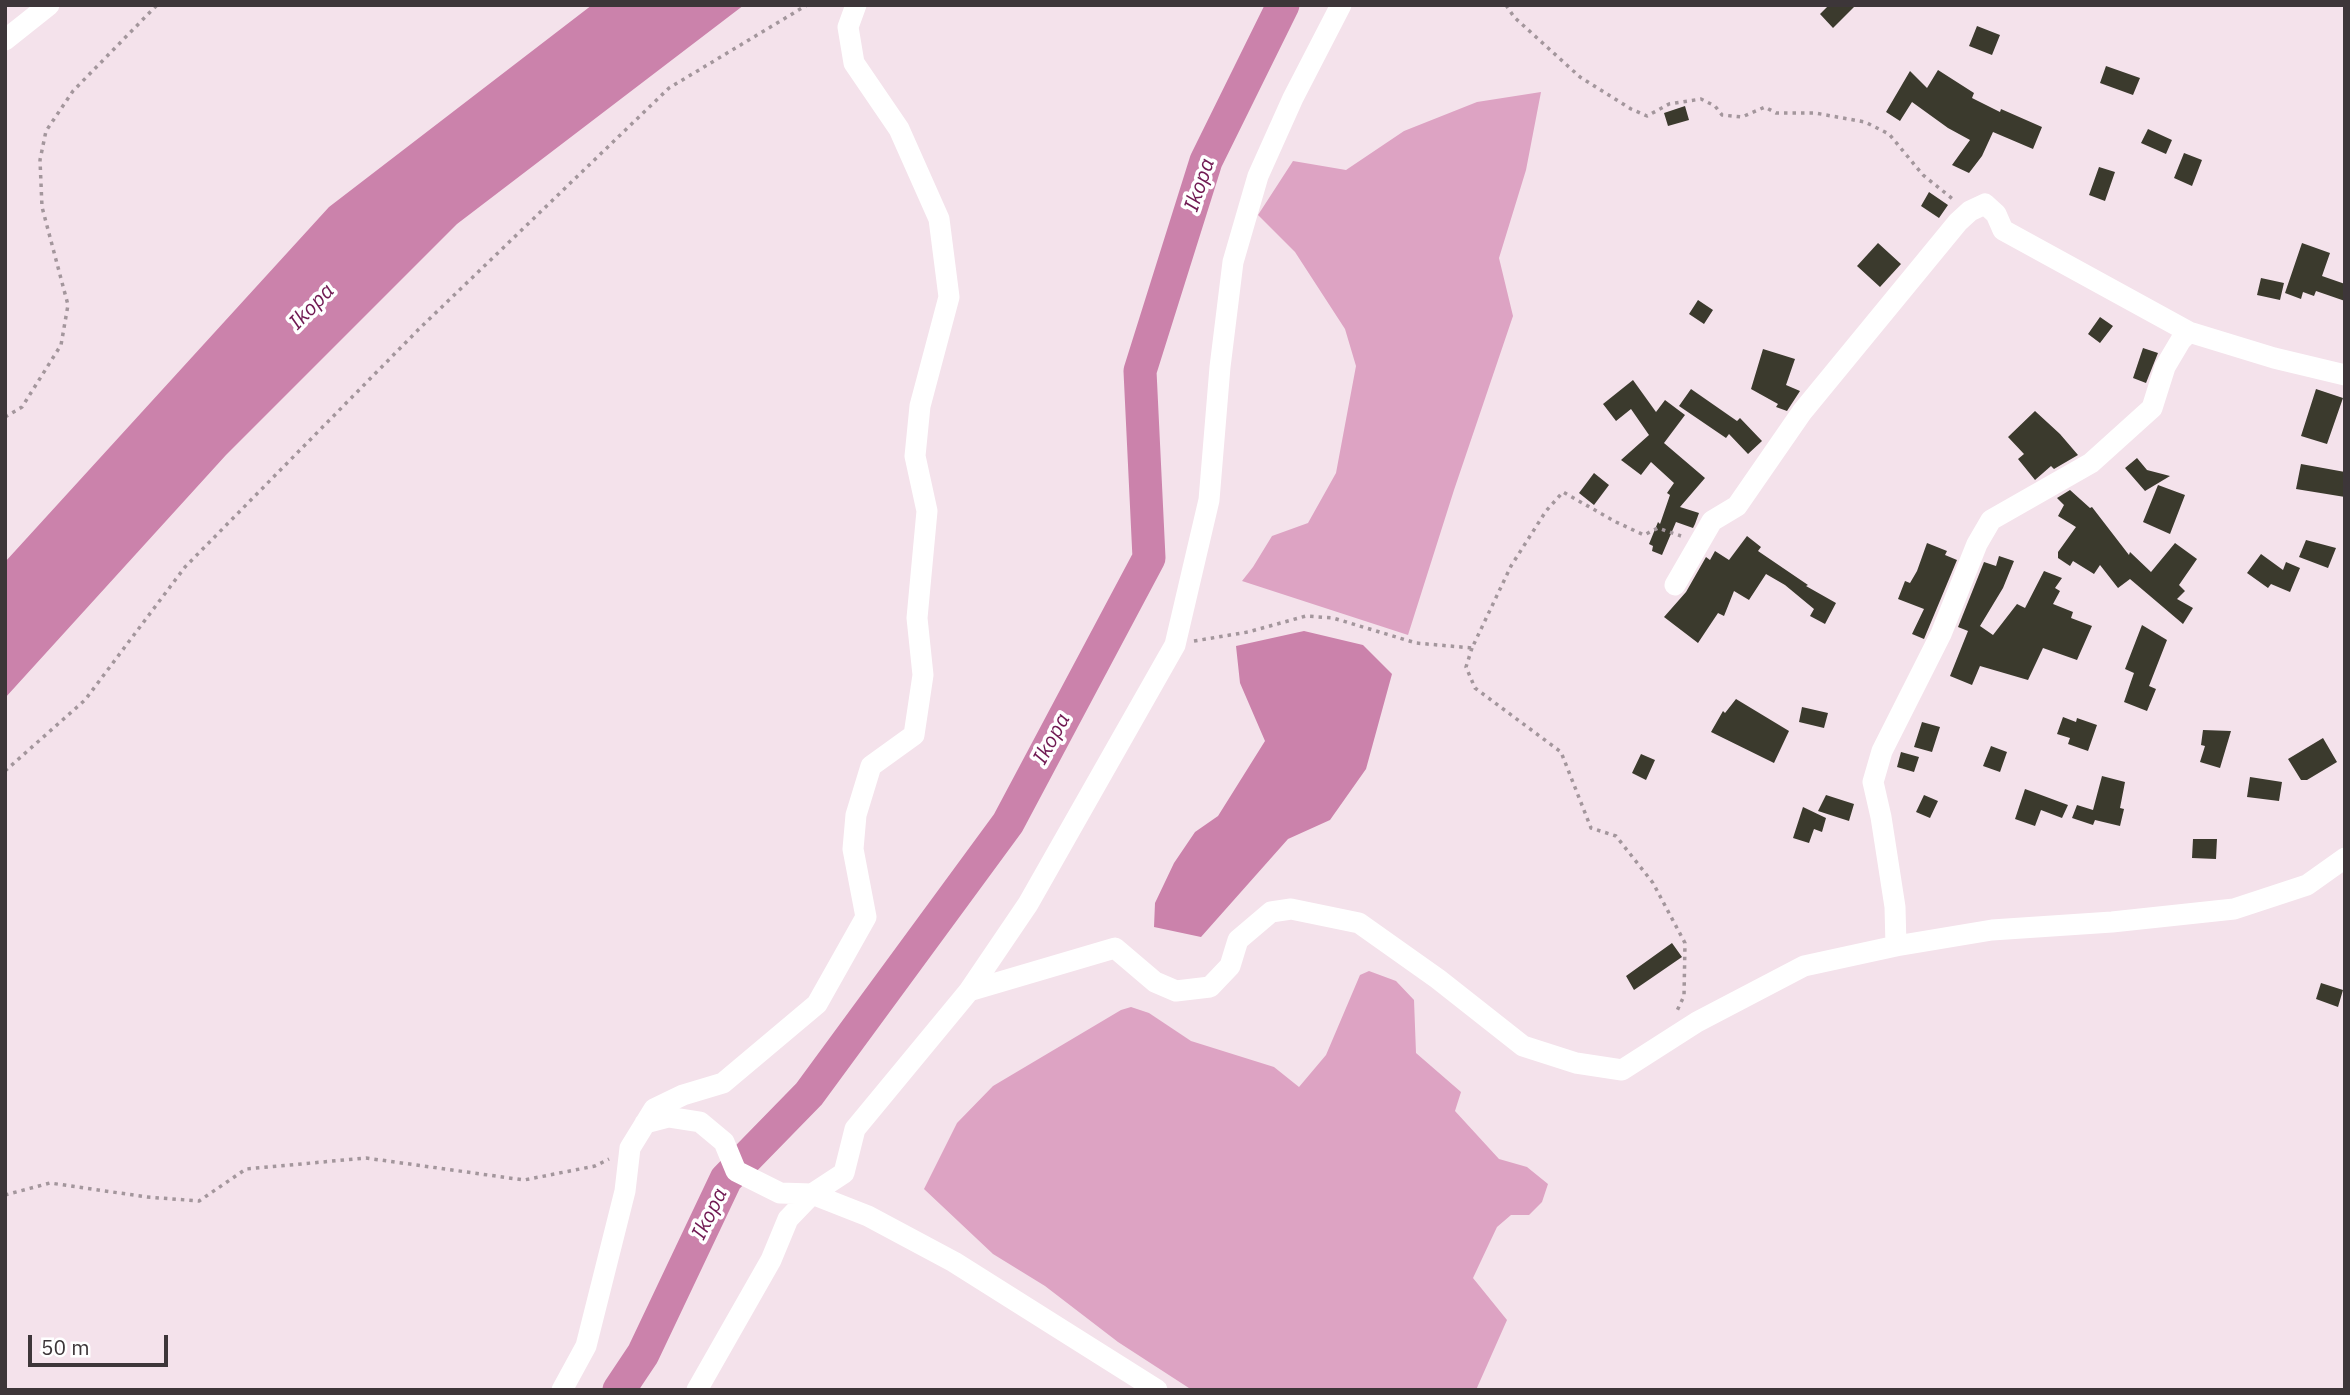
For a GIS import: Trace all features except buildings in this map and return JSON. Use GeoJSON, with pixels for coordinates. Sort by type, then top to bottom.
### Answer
{"type":"FeatureCollection","features":[{"type":"Feature","properties":{"kind":"street"},"geometry":{"type":"LineString","coordinates":[[5,40],[49,5]]}},
{"type":"Feature","properties":{"kind":"street"},"geometry":{"type":"LineString","coordinates":[[562,1390],[586,1346],[625,1191],[630,1148],[654,1109],[683,1095],[723,1083],[817,1004],[866,917],[853,849],[856,815],[871,766],[914,736],[923,675],[918,618],[927,511],[915,456],[920,406],[949,297],[939,219],[899,129],[855,63],[848,27],[856,5]]}},
{"type":"Feature","properties":{"kind":"street"},"geometry":{"type":"LineString","coordinates":[[697,1390],[771,1260],[788,1219],[812,1194],[844,1173],[855,1129],[969,990],[1028,904],[1175,645],[1209,500],[1220,367],[1233,262],[1258,176],[1293,98],[1341,5]]}},
{"type":"Feature","properties":{"kind":"street"},"geometry":{"type":"LineString","coordinates":[[1675,585],[1712,522],[1737,506],[1802,412],[1970,211],[1985,204],[1996,215],[2003,230],[2189,332],[2345,375]]}},
{"type":"Feature","properties":{"kind":"street"},"geometry":{"type":"LineString","coordinates":[[1896,946],[1895,907],[1873,782],[1882,751],[1941,635],[1977,544],[1992,520],[2091,463],[2152,408],[2165,367],[2189,332]]}},
{"type":"Feature","properties":{"kind":"street"},"geometry":{"type":"LineString","coordinates":[[969,990],[1115,948],[1155,982],[1177,991],[1210,987],[1230,966],[1238,940],[1271,912],[1291,909],[1359,923],[1438,979],[1523,1046],[1576,1063],[1622,1070],[1697,1022],[1804,966],[1896,946],[1992,930],[2112,922],[2234,909],[2307,885],[2345,858]]}},
{"type":"Feature","properties":{"kind":"street"},"geometry":{"type":"LineString","coordinates":[[702,1089],[692,1114],[724,1142],[736,1171],[780,1194],[812,1194],[868,1216],[954,1262],[1157,1390]]}},
{"type":"Feature","properties":{"kind":"street"},"geometry":{"type":"LineString","coordinates":[[645,1124],[668,1117],[700,1122]]}},
{"type":"Feature","properties":{"kind":"path"},"geometry":{"type":"LineString","coordinates":[[5,417],[22,407],[61,345],[68,305],[42,207],[40,160],[46,131],[74,91],[157,5]]}},
{"type":"Feature","properties":{"kind":"path"},"geometry":{"type":"LineString","coordinates":[[5,771],[85,701],[185,566],[420,328],[669,88],[807,5]]}},
{"type":"Feature","properties":{"kind":"path"},"geometry":{"type":"LineString","coordinates":[[1506,5],[1514,17],[1580,77],[1631,109],[1647,116],[1668,104],[1701,99],[1715,106],[1722,116],[1742,117],[1765,107],[1776,113],[1815,113],[1865,122],[1889,134],[1923,175],[1970,211]]}},
{"type":"Feature","properties":{"kind":"path"},"geometry":{"type":"LineString","coordinates":[[1663,1044],[1684,996],[1685,943],[1653,883],[1616,836],[1591,828],[1561,752],[1475,688],[1466,667],[1472,648],[1511,566],[1546,511],[1563,492],[1644,535],[1658,528],[1699,545]]}},
{"type":"Feature","properties":{"kind":"path"},"geometry":{"type":"LineString","coordinates":[[1175,645],[1248,632],[1306,616],[1333,618],[1416,643],[1472,648]]}},
{"type":"Feature","properties":{"kind":"path"},"geometry":{"type":"LineString","coordinates":[[5,1195],[50,1183],[147,1197],[199,1201],[246,1169],[366,1158],[524,1181],[596,1166],[630,1148]]}},
{"type":"Feature","properties":{"kind":"shaded area"},"geometry":{"type":"Polygon","coordinates":[[[1541,92],[1526,170],[1499,258],[1513,316],[1408,635],[1242,581],[1272,536],[1308,523],[1336,473],[1356,366],[1345,329],[1295,252],[1258,215],[1293,161],[1346,170],[1404,131],[1477,102],[1541,92]]]}},
{"type":"Feature","properties":{"kind":"shaded area"},"geometry":{"type":"Polygon","coordinates":[[[1369,971],[1396,981],[1414,1000],[1416,1053],[1461,1092],[1455,1111],[1499,1159],[1527,1167],[1548,1184],[1542,1202],[1529,1215],[1511,1215],[1497,1227],[1473,1278],[1507,1320],[1476,1390],[1192,1390],[1118,1342],[1045,1286],[993,1254],[924,1189],[957,1123],[993,1086],[1121,1010],[1131,1007],[1149,1013],[1191,1041],[1274,1067],[1299,1087],[1326,1055],[1360,975],[1369,971]]]}},
{"type":"Feature","properties":{"kind":"water"},"geometry":{"type":"Polygon","coordinates":[[[592,5],[744,5],[457,224],[226,455],[5,698],[5,562],[329,207],[592,5]]]}},
{"type":"Feature","properties":{"kind":"water"},"geometry":{"type":"Polygon","coordinates":[[[1304,631],[1363,645],[1392,674],[1366,769],[1330,820],[1288,839],[1201,937],[1154,927],[1155,903],[1174,863],[1195,832],[1218,816],[1265,741],[1240,683],[1236,646],[1304,631]]]}},
{"type":"Feature","properties":{"kind":"waterway","name":"Ikopa"},"geometry":{"type":"LineString","coordinates":[[619,1390],[643,1354],[726,1179],[809,1094],[1008,823],[1149,558],[1140,371],[1206,161],[1283,5]]}}]}
